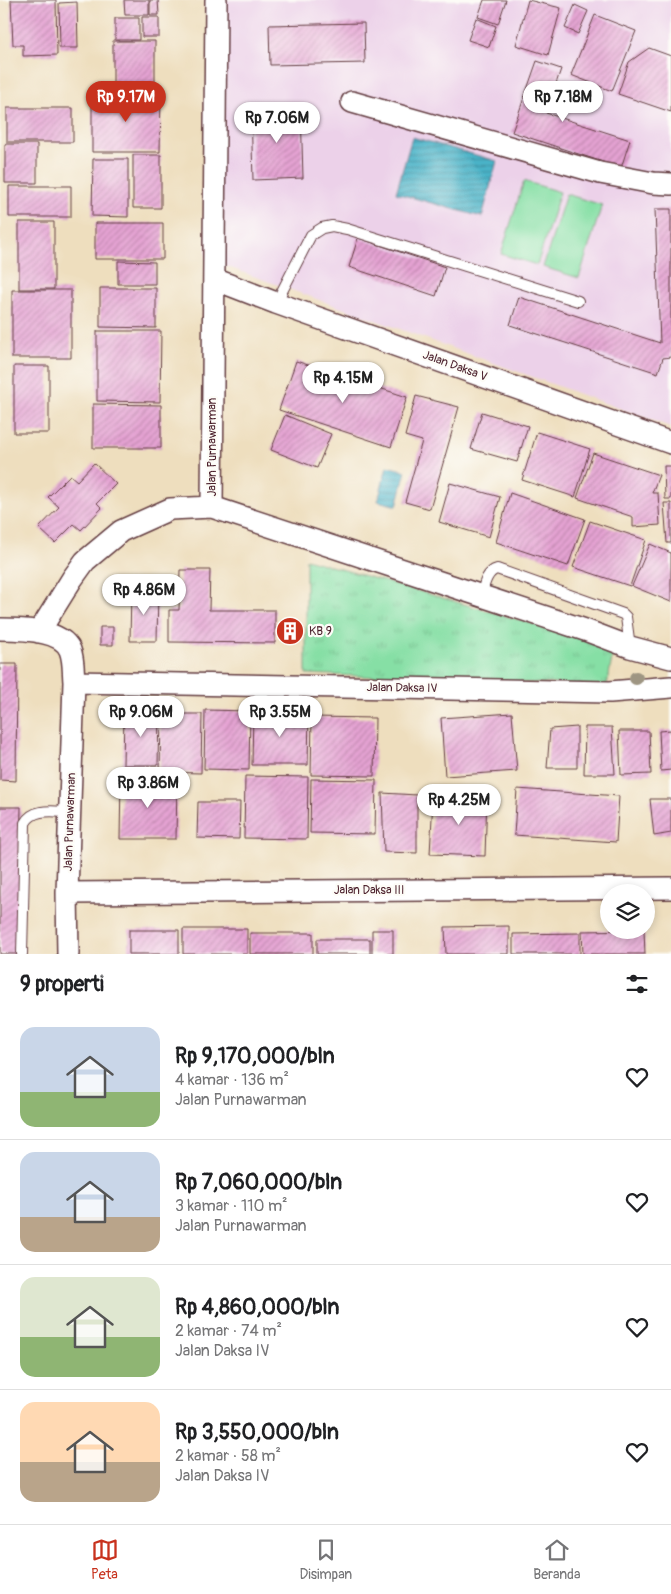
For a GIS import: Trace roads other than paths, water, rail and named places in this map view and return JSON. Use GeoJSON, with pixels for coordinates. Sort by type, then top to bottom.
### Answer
{"type":"FeatureCollection","features":[{"type":"Feature","properties":{"kind":"street","name":"Jalan Purnawarman"},"geometry":{"type":"LineString","coordinates":[[68,954],[74,682],[72,657],[69,648],[64,643],[39,632],[85,561],[121,531],[170,509],[212,507],[216,0]]}},
{"type":"Feature","properties":{"kind":"street"},"geometry":{"type":"LineString","coordinates":[[352,102],[600,173],[654,183],[671,184]]}},
{"type":"Feature","properties":{"kind":"street","name":"Jalan Daksa V"},"geometry":{"type":"LineString","coordinates":[[214,279],[276,303],[670,442]]}},
{"type":"Feature","properties":{"kind":"street"},"geometry":{"type":"LineString","coordinates":[[212,507],[586,630],[630,647],[671,658]]}},
{"type":"Feature","properties":{"kind":"street"},"geometry":{"type":"LineString","coordinates":[[0,629],[39,632]]}},
{"type":"Feature","properties":{"kind":"street","name":"Jalan Daksa IV"},"geometry":{"type":"LineString","coordinates":[[74,682],[610,692],[671,687]]}},
{"type":"Feature","properties":{"kind":"street","name":"Jalan Daksa III"},"geometry":{"type":"LineString","coordinates":[[68,893],[671,888]]}},
{"type":"Feature","properties":{"kind":"lane"},"geometry":{"type":"LineString","coordinates":[[276,303],[311,235],[322,228],[332,226],[347,229],[578,301]]}},
{"type":"Feature","properties":{"kind":"lane"},"geometry":{"type":"LineString","coordinates":[[481,596],[489,574],[492,570],[497,569],[623,614],[626,617],[630,647]]}},
{"type":"Feature","properties":{"kind":"lane"},"geometry":{"type":"LineString","coordinates":[[22,954],[25,823],[34,813],[70,812]]}},
{"type":"Feature","properties":{"kind":"water"},"geometry":{"type":"Polygon","coordinates":[[[412,137],[497,161],[482,217],[396,193],[412,137]]]}},
{"type":"Feature","properties":{"kind":"water"},"geometry":{"type":"Polygon","coordinates":[[[387,466],[406,471],[397,506],[378,501],[387,466]]]}},
{"type":"Feature","properties":{"kind":"place","name":"KB 9"},"geometry":{"type":"Point","coordinates":[290,631]}}]}
